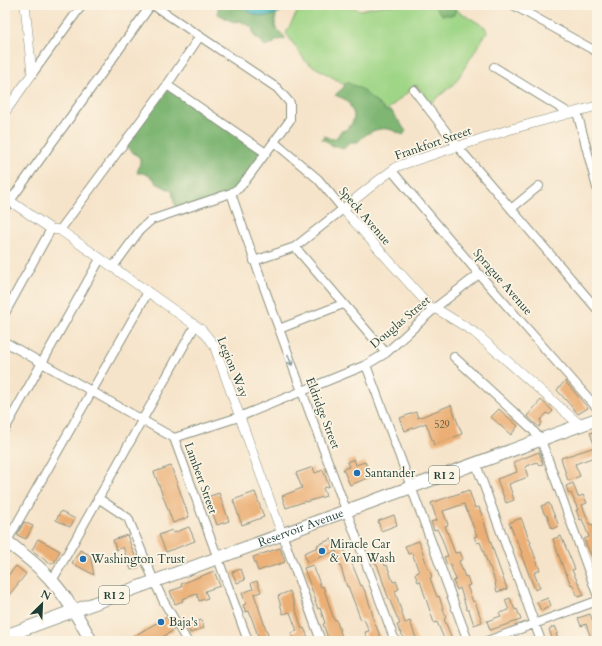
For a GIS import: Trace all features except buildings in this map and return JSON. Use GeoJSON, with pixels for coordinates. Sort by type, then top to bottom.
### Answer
{"type":"FeatureCollection","features":[{"type":"Feature","properties":{"kind":"main road","name":"Reservoir Avenue"},"geometry":{"type":"LineString","coordinates":[[7,636],[74,610],[597,419]]}},
{"type":"Feature","properties":{"kind":"main road"},"geometry":{"type":"LineString","coordinates":[[6,540],[52,581],[74,610],[91,641]]}},
{"type":"Feature","properties":{"kind":"street"},"geometry":{"type":"LineString","coordinates":[[25,5],[32,74]]}},
{"type":"Feature","properties":{"kind":"street"},"geometry":{"type":"LineString","coordinates":[[5,112],[82,5]]}},
{"type":"Feature","properties":{"kind":"street"},"geometry":{"type":"LineString","coordinates":[[8,204],[152,5],[277,88],[290,103],[290,120],[239,188],[231,193],[151,220],[140,230],[113,267]]}},
{"type":"Feature","properties":{"kind":"street"},"geometry":{"type":"LineString","coordinates":[[514,5],[597,52]]}},
{"type":"Feature","properties":{"kind":"street"},"geometry":{"type":"LineString","coordinates":[[5,313],[55,229],[167,85],[200,36]]}},
{"type":"Feature","properties":{"kind":"street"},"geometry":{"type":"LineString","coordinates":[[494,67],[573,112],[597,188]]}},
{"type":"Feature","properties":{"kind":"street"},"geometry":{"type":"LineString","coordinates":[[167,85],[266,154]]}},
{"type":"Feature","properties":{"kind":"street"},"geometry":{"type":"LineString","coordinates":[[414,90],[458,147],[597,309]]}},
{"type":"Feature","properties":{"kind":"street","name":"Frankfort Street"},"geometry":{"type":"LineString","coordinates":[[254,261],[295,247],[398,166],[508,130],[597,106]]}},
{"type":"Feature","properties":{"kind":"street","name":"Speck Avenue"},"geometry":{"type":"LineString","coordinates":[[274,142],[318,179],[343,209],[434,309],[474,332],[490,344],[580,425]]}},
{"type":"Feature","properties":{"kind":"street","name":"Sprague Avenue"},"geometry":{"type":"LineString","coordinates":[[392,171],[479,274],[597,408]]}},
{"type":"Feature","properties":{"kind":"street"},"geometry":{"type":"LineString","coordinates":[[511,209],[538,186]]}},
{"type":"Feature","properties":{"kind":"street","name":"Legion Way"},"geometry":{"type":"LineString","coordinates":[[5,192],[8,204],[55,229],[113,267],[208,336],[214,345],[321,641]]}},
{"type":"Feature","properties":{"kind":"street","name":"Eldridge Street"},"geometry":{"type":"LineString","coordinates":[[231,193],[254,261],[394,641]]}},
{"type":"Feature","properties":{"kind":"street"},"geometry":{"type":"LineString","coordinates":[[295,247],[386,353]]}},
{"type":"Feature","properties":{"kind":"street"},"geometry":{"type":"LineString","coordinates":[[5,429],[100,259]]}},
{"type":"Feature","properties":{"kind":"street","name":"Douglas Street"},"geometry":{"type":"LineString","coordinates":[[174,438],[239,416],[366,366],[386,353],[434,309],[479,274]]}},
{"type":"Feature","properties":{"kind":"street"},"geometry":{"type":"LineString","coordinates":[[6,540],[148,292]]}},
{"type":"Feature","properties":{"kind":"street"},"geometry":{"type":"LineString","coordinates":[[279,329],[344,304]]}},
{"type":"Feature","properties":{"kind":"street"},"geometry":{"type":"LineString","coordinates":[[52,581],[195,326]]}},
{"type":"Feature","properties":{"kind":"street","name":"Lambert Street"},"geometry":{"type":"LineString","coordinates":[[5,342],[174,438],[248,641]]}},
{"type":"Feature","properties":{"kind":"street"},"geometry":{"type":"LineString","coordinates":[[454,357],[531,428],[541,440],[597,594]]}},
{"type":"Feature","properties":{"kind":"street"},"geometry":{"type":"LineString","coordinates":[[366,366],[468,641]]}},
{"type":"Feature","properties":{"kind":"street"},"geometry":{"type":"LineString","coordinates":[[476,464],[541,641]]}},
{"type":"Feature","properties":{"kind":"street"},"geometry":{"type":"LineString","coordinates":[[98,498],[128,518],[154,581],[186,641]]}},
{"type":"Feature","properties":{"kind":"street"},"geometry":{"type":"LineString","coordinates":[[487,641],[597,601]]}},
{"type":"Feature","properties":{"kind":"green space"},"geometry":{"type":"Polygon","coordinates":[[[217,5],[244,5],[250,12],[262,16],[276,14],[275,27],[285,37],[285,39],[277,40],[272,45],[265,46],[254,36],[252,27],[240,21],[233,22],[218,14],[217,5]]]}},
{"type":"Feature","properties":{"kind":"green space"},"geometry":{"type":"Polygon","coordinates":[[[301,5],[347,5],[360,10],[384,5],[448,5],[485,27],[487,32],[455,83],[431,103],[416,85],[386,111],[377,103],[306,62],[286,33],[301,5]]]}},
{"type":"Feature","properties":{"kind":"green space"},"geometry":{"type":"Polygon","coordinates":[[[433,5],[452,5],[456,7],[454,15],[442,15],[433,5]]]}},
{"type":"Feature","properties":{"kind":"green space"},"geometry":{"type":"Polygon","coordinates":[[[346,82],[360,88],[386,111],[392,111],[394,116],[406,131],[403,135],[390,129],[375,130],[364,136],[358,142],[349,142],[344,149],[338,146],[332,146],[330,143],[322,139],[324,136],[331,139],[336,138],[341,131],[344,131],[350,126],[353,120],[354,115],[348,102],[335,95],[343,88],[346,82]]]}},
{"type":"Feature","properties":{"kind":"green space"},"geometry":{"type":"Polygon","coordinates":[[[165,87],[263,154],[242,188],[232,198],[180,216],[174,202],[172,191],[156,183],[153,178],[144,173],[137,173],[140,158],[124,145],[165,87]]]}},
{"type":"Feature","properties":{"kind":"water"},"geometry":{"type":"Polygon","coordinates":[[[244,5],[287,5],[280,12],[270,16],[260,16],[246,9],[244,5]]]}},
{"type":"Feature","properties":{"kind":"place","name":"Santander"},"geometry":{"type":"Point","coordinates":[357,473]}},
{"type":"Feature","properties":{"kind":"place","name":"Miracle Car & Van Wash"},"geometry":{"type":"Point","coordinates":[322,551]}},
{"type":"Feature","properties":{"kind":"place","name":"Washington Trust"},"geometry":{"type":"Point","coordinates":[83,559]}},
{"type":"Feature","properties":{"kind":"place","name":"Baja's"},"geometry":{"type":"Point","coordinates":[161,622]}}]}
